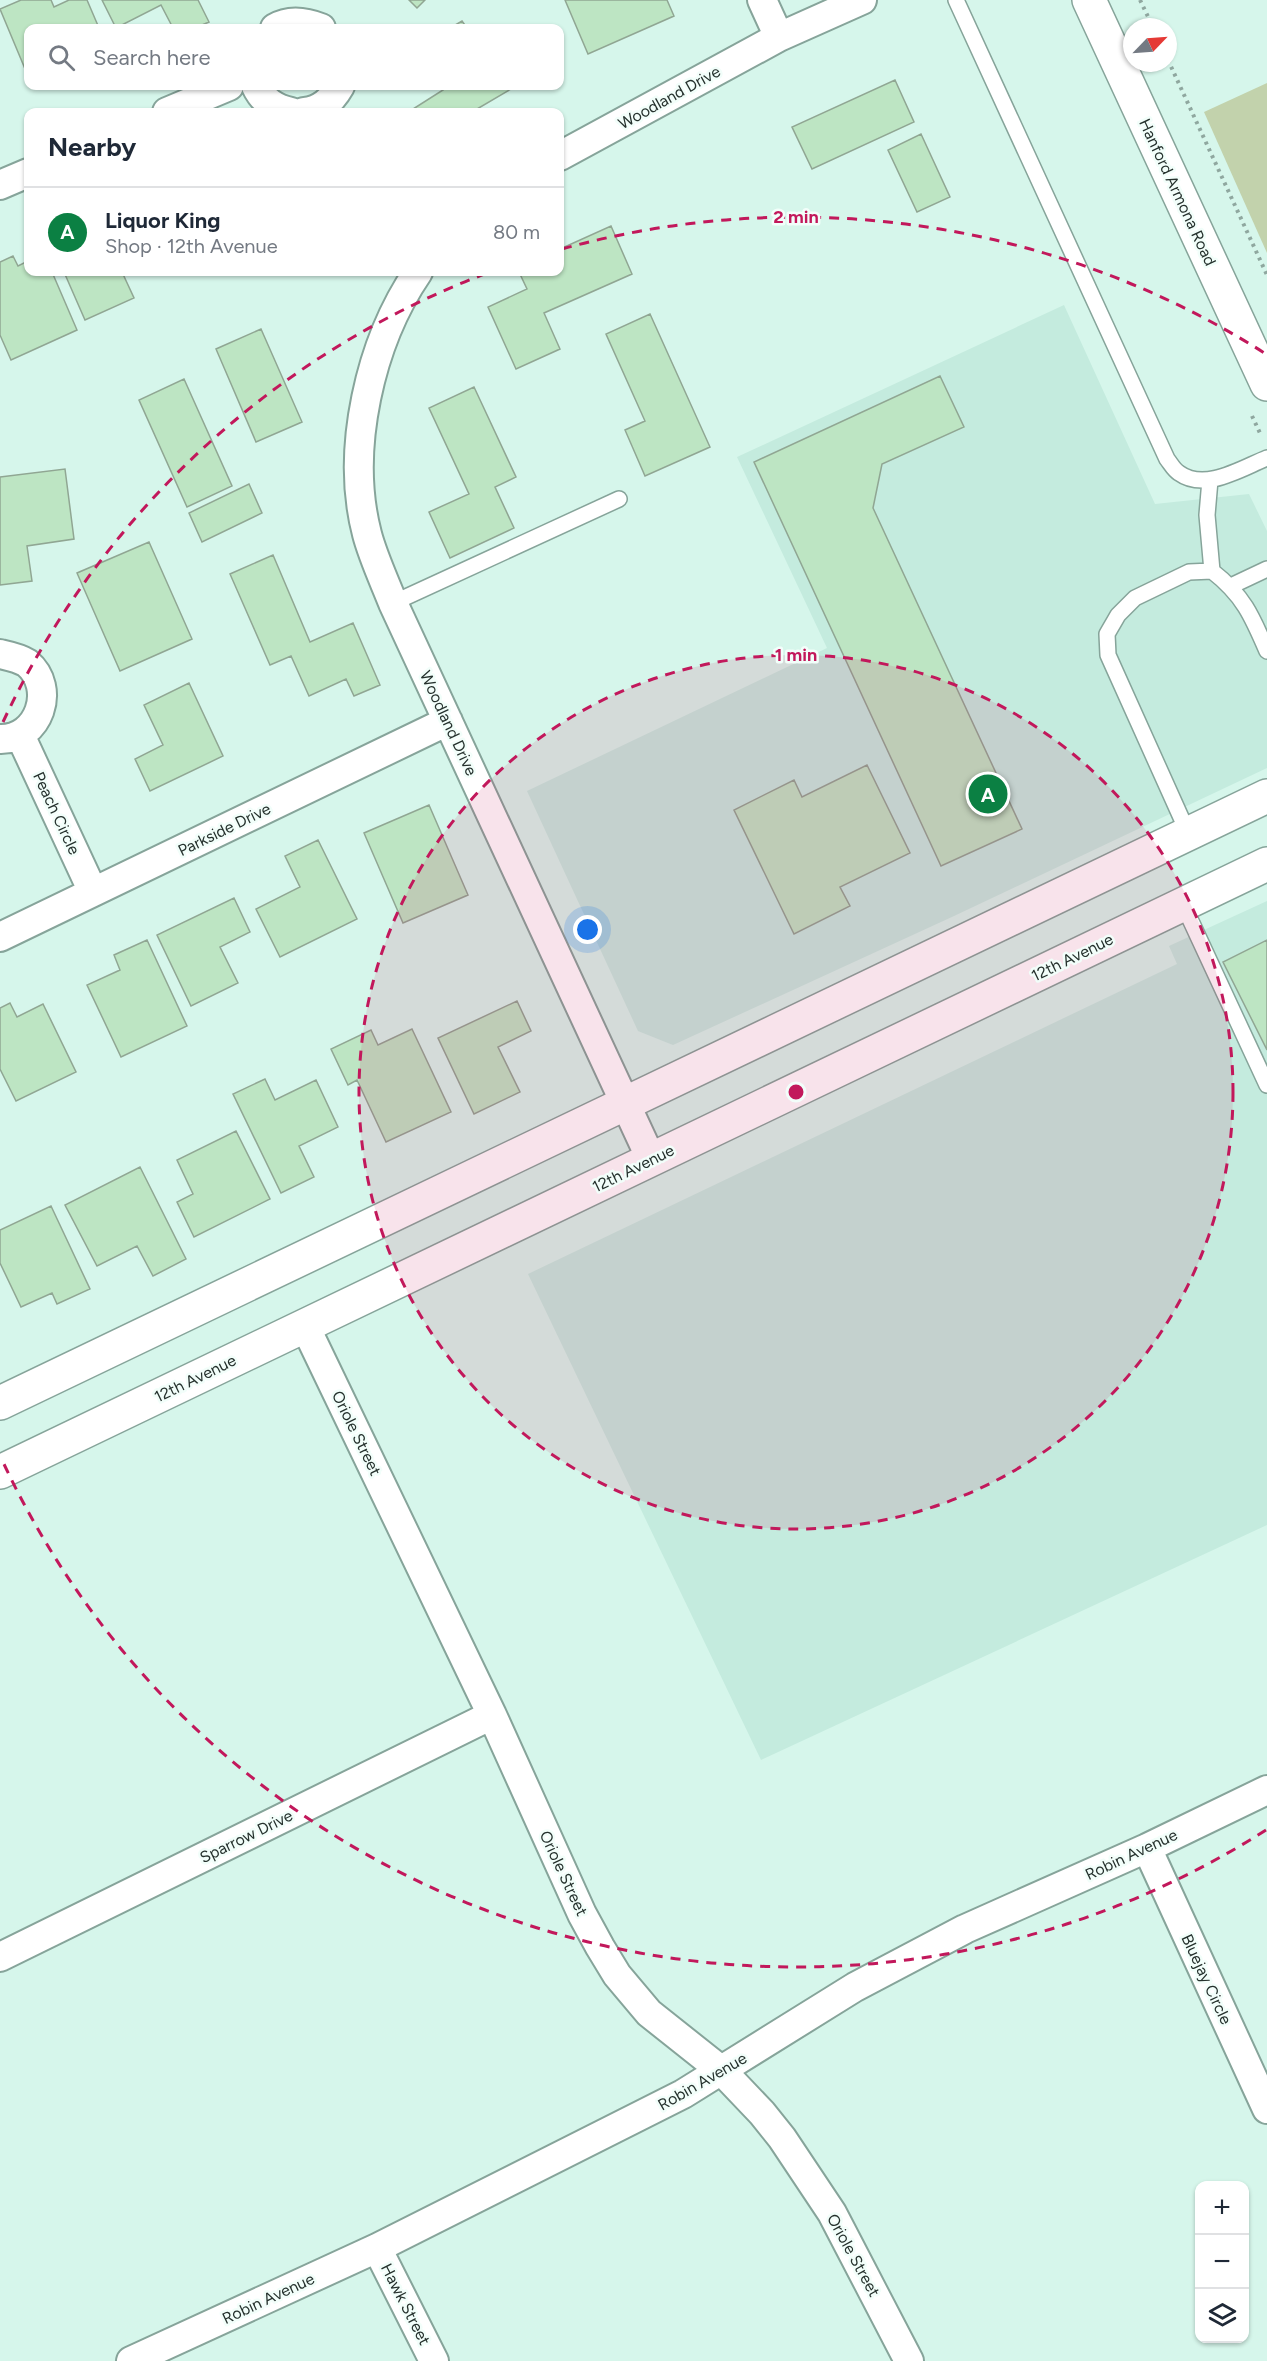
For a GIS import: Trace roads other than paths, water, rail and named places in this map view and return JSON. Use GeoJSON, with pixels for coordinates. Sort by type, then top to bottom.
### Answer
{"type":"FeatureCollection","features":[{"type":"Feature","properties":{"kind":"street"},"geometry":{"type":"LineString","coordinates":[[762,0],[779,37]]}},
{"type":"Feature","properties":{"kind":"street","name":"Woodland Drive"},"geometry":{"type":"LineString","coordinates":[[564,154],[779,37],[862,0]]}},
{"type":"Feature","properties":{"kind":"street","name":"Hanford Armona Road"},"geometry":{"type":"LineString","coordinates":[[1089,0],[1267,384]]}},
{"type":"Feature","properties":{"kind":"street"},"geometry":{"type":"LineString","coordinates":[[287,24],[293,22],[311,24]]}},
{"type":"Feature","properties":{"kind":"street"},"geometry":{"type":"LineString","coordinates":[[177,108],[219,90]]}},
{"type":"Feature","properties":{"kind":"street"},"geometry":{"type":"LineString","coordinates":[[259,90],[267,102],[278,108]]}},
{"type":"Feature","properties":{"kind":"street"},"geometry":{"type":"LineString","coordinates":[[0,185],[24,175]]}},
{"type":"Feature","properties":{"kind":"street","name":"Woodland Drive"},"geometry":{"type":"LineString","coordinates":[[415,276],[404,292],[376,359],[360,425],[360,482],[367,534],[393,603],[651,1159]]}},
{"type":"Feature","properties":{"kind":"street","name":"Peach Circle"},"geometry":{"type":"LineString","coordinates":[[0,654],[26,663],[36,674],[43,701],[39,715],[31,726],[10,737],[93,892]]}},
{"type":"Feature","properties":{"kind":"street","name":"Parkside Drive"},"geometry":{"type":"LineString","coordinates":[[0,937],[448,721]]}},
{"type":"Feature","properties":{"kind":"street"},"geometry":{"type":"LineString","coordinates":[[0,1403],[1267,796]]}},
{"type":"Feature","properties":{"kind":"street","name":"12th Avenue"},"geometry":{"type":"LineString","coordinates":[[0,1472],[1267,864]]}},
{"type":"Feature","properties":{"kind":"street","name":"Oriole Street"},"geometry":{"type":"LineString","coordinates":[[305,1326],[492,1715],[582,1914],[606,1957],[617,1975],[649,2013],[722,2071],[782,2138],[832,2214],[909,2361]]}},
{"type":"Feature","properties":{"kind":"street","name":"Sparrow Drive"},"geometry":{"type":"LineString","coordinates":[[0,1957],[492,1715]]}},
{"type":"Feature","properties":{"kind":"street","name":"Robin Avenue"},"geometry":{"type":"LineString","coordinates":[[131,2361],[377,2248],[683,2094],[855,1987],[965,1929],[1147,1848],[1267,1790]]}},
{"type":"Feature","properties":{"kind":"street","name":"Bluejay Circle"},"geometry":{"type":"LineString","coordinates":[[1147,1848],[1267,2109]]}},
{"type":"Feature","properties":{"kind":"street","name":"Hawk Street"},"geometry":{"type":"LineString","coordinates":[[377,2248],[434,2361]]}},
{"type":"Feature","properties":{"kind":"lane"},"geometry":{"type":"LineString","coordinates":[[956,0],[1167,459],[1178,472],[1191,479],[1210,480],[1267,458]]}},
{"type":"Feature","properties":{"kind":"lane"},"geometry":{"type":"LineString","coordinates":[[1210,480],[1207,515],[1212,571]]}},
{"type":"Feature","properties":{"kind":"lane"},"geometry":{"type":"LineString","coordinates":[[393,603],[619,499]]}},
{"type":"Feature","properties":{"kind":"lane"},"geometry":{"type":"LineString","coordinates":[[1231,586],[1267,569]]}},
{"type":"Feature","properties":{"kind":"lane"},"geometry":{"type":"LineString","coordinates":[[1188,833],[1108,655],[1107,634],[1118,615],[1135,598],[1189,572],[1212,571],[1231,586],[1251,614],[1267,651]]}},
{"type":"Feature","properties":{"kind":"lane"},"geometry":{"type":"LineString","coordinates":[[1183,904],[1267,1085]]}},
{"type":"Feature","properties":{"kind":"place","name":"Liquor King"},"geometry":{"type":"Point","coordinates":[988,794]}}]}
